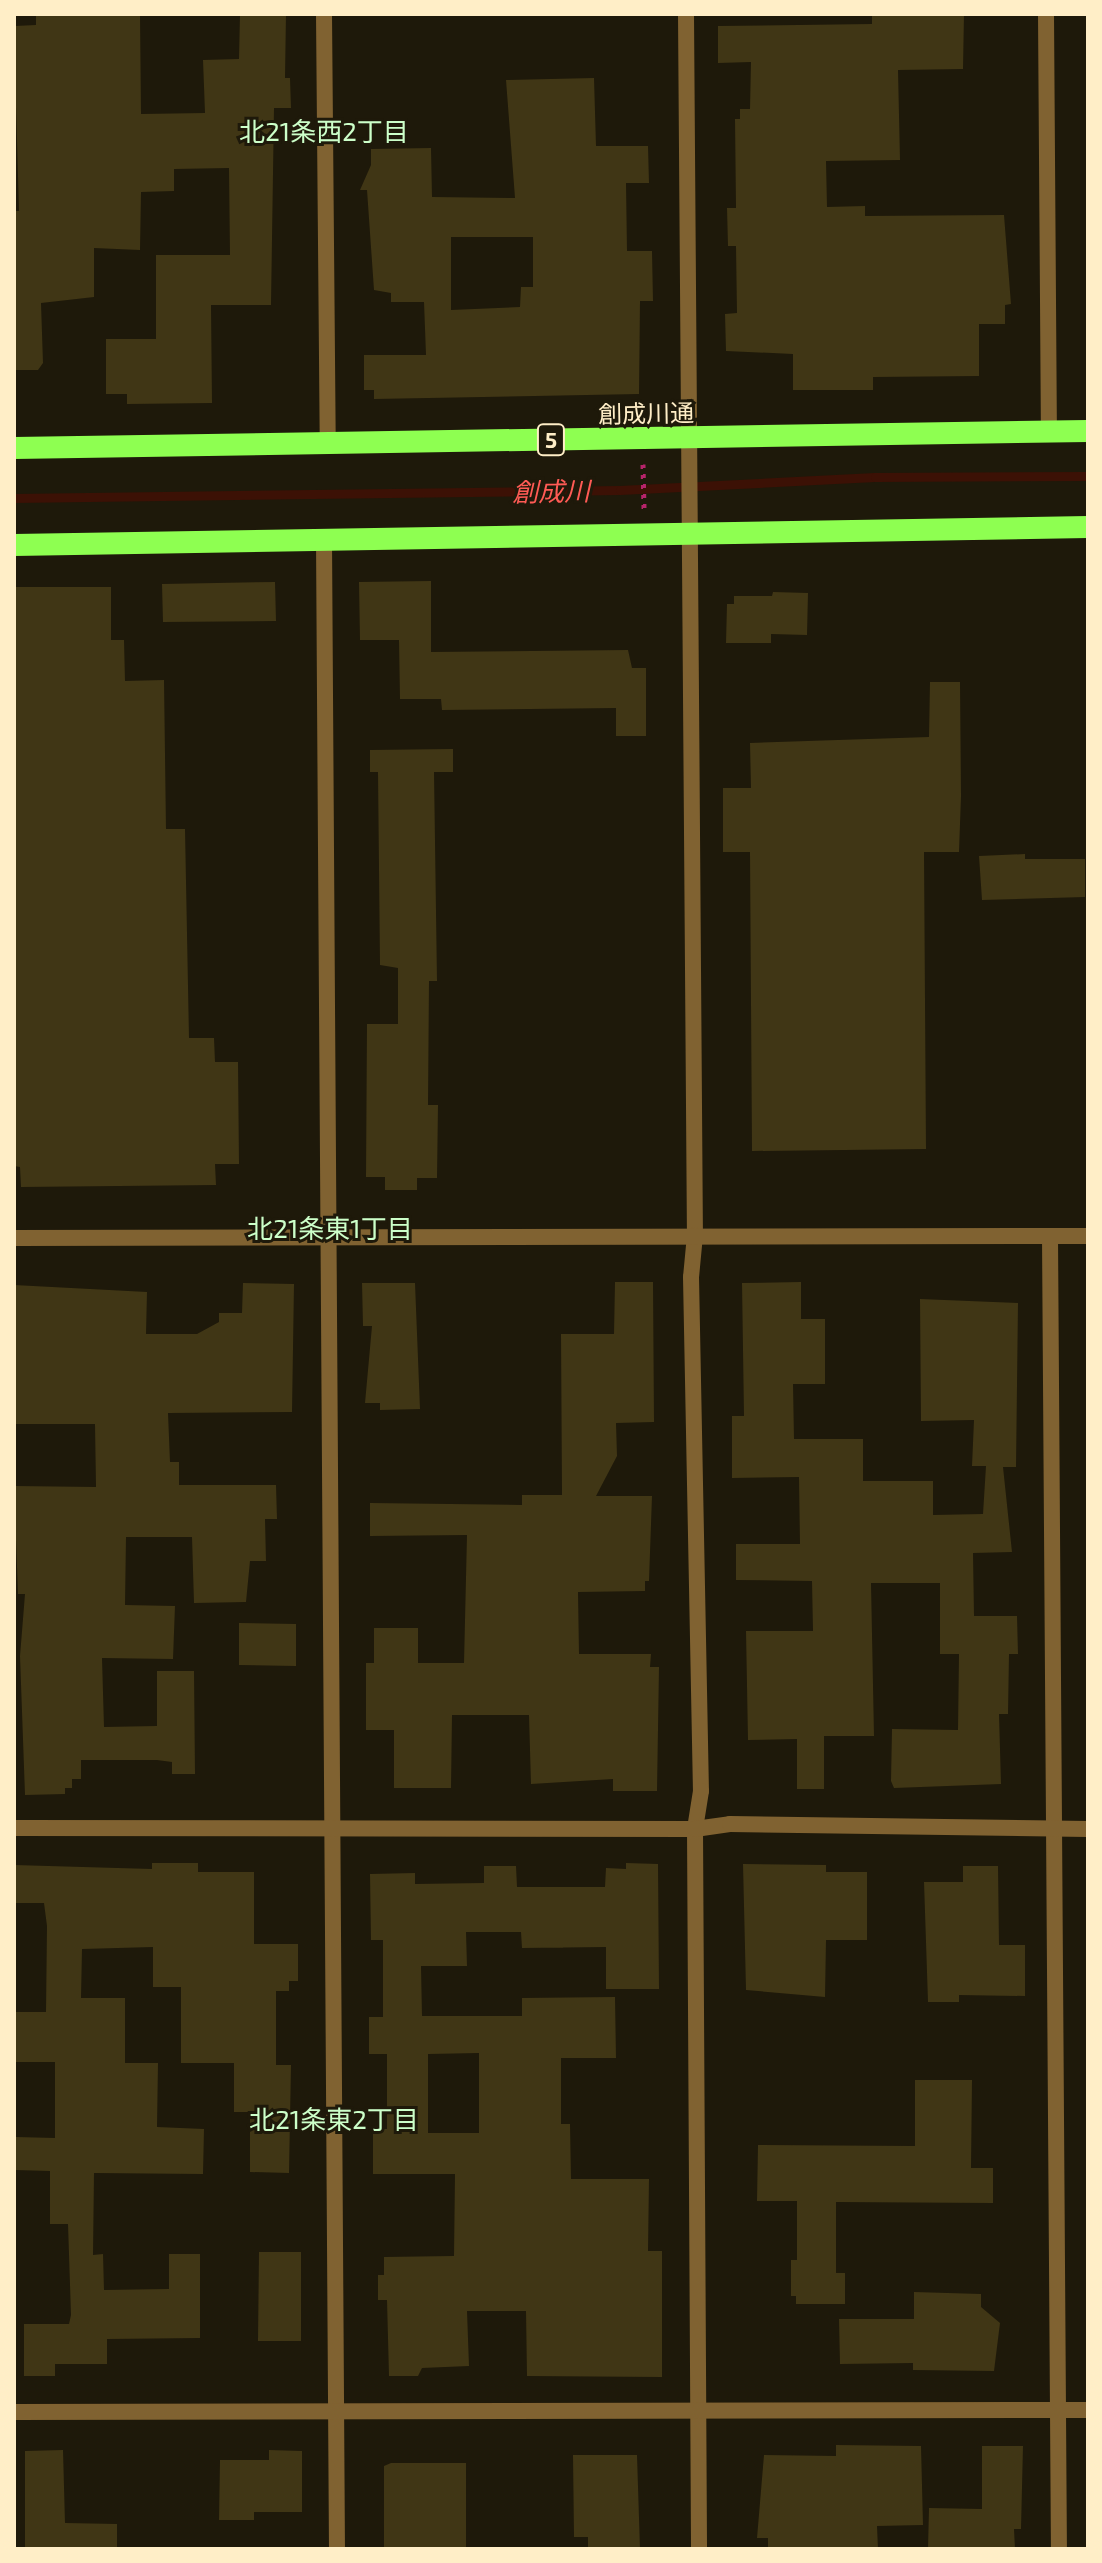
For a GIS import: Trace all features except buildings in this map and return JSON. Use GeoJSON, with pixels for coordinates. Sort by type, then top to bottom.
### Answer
{"type":"FeatureCollection","features":[{"type":"Feature","properties":{"kind":"highway","name":"創成川通"},"geometry":{"type":"LineString","coordinates":[[14,448],[328,442],[690,449],[1088,431]]}},
{"type":"Feature","properties":{"kind":"highway"},"geometry":{"type":"LineString","coordinates":[[14,545],[324,539],[689,523],[1088,527]]}},
{"type":"Feature","properties":{"kind":"street"},"geometry":{"type":"LineString","coordinates":[[324,14],[328,442]]}},
{"type":"Feature","properties":{"kind":"street"},"geometry":{"type":"LineString","coordinates":[[686,14],[695,1235],[691,1277],[701,1791],[695,1829],[699,2549]]}},
{"type":"Feature","properties":{"kind":"street"},"geometry":{"type":"LineString","coordinates":[[1046,14],[1049,431]]}},
{"type":"Feature","properties":{"kind":"street"},"geometry":{"type":"LineString","coordinates":[[324,539],[337,2549]]}},
{"type":"Feature","properties":{"kind":"street"},"geometry":{"type":"LineString","coordinates":[[1050,1236],[1059,2549]]}},
{"type":"Feature","properties":{"kind":"street"},"geometry":{"type":"LineString","coordinates":[[14,1238],[1088,1236]]}},
{"type":"Feature","properties":{"kind":"street"},"geometry":{"type":"LineString","coordinates":[[14,1828],[695,1829],[730,1824],[1088,1829]]}},
{"type":"Feature","properties":{"kind":"street"},"geometry":{"type":"LineString","coordinates":[[14,2412],[1088,2410]]}},
{"type":"Feature","properties":{"kind":"path"},"geometry":{"type":"LineString","coordinates":[[643,464],[644,509]]}},
{"type":"Feature","properties":{"kind":"waterway","name":"創成川"},"geometry":{"type":"LineString","coordinates":[[14,498],[620,490],[875,477],[1088,476]]}},
{"type":"Feature","properties":{"kind":"district","name":"北21条西2丁目"},"geometry":{"type":"Point","coordinates":[324,131]}},
{"type":"Feature","properties":{"kind":"district","name":"北21条東1丁目"},"geometry":{"type":"Point","coordinates":[330,1228]}},
{"type":"Feature","properties":{"kind":"district","name":"北21条東2丁目"},"geometry":{"type":"Point","coordinates":[334,2119]}}]}
